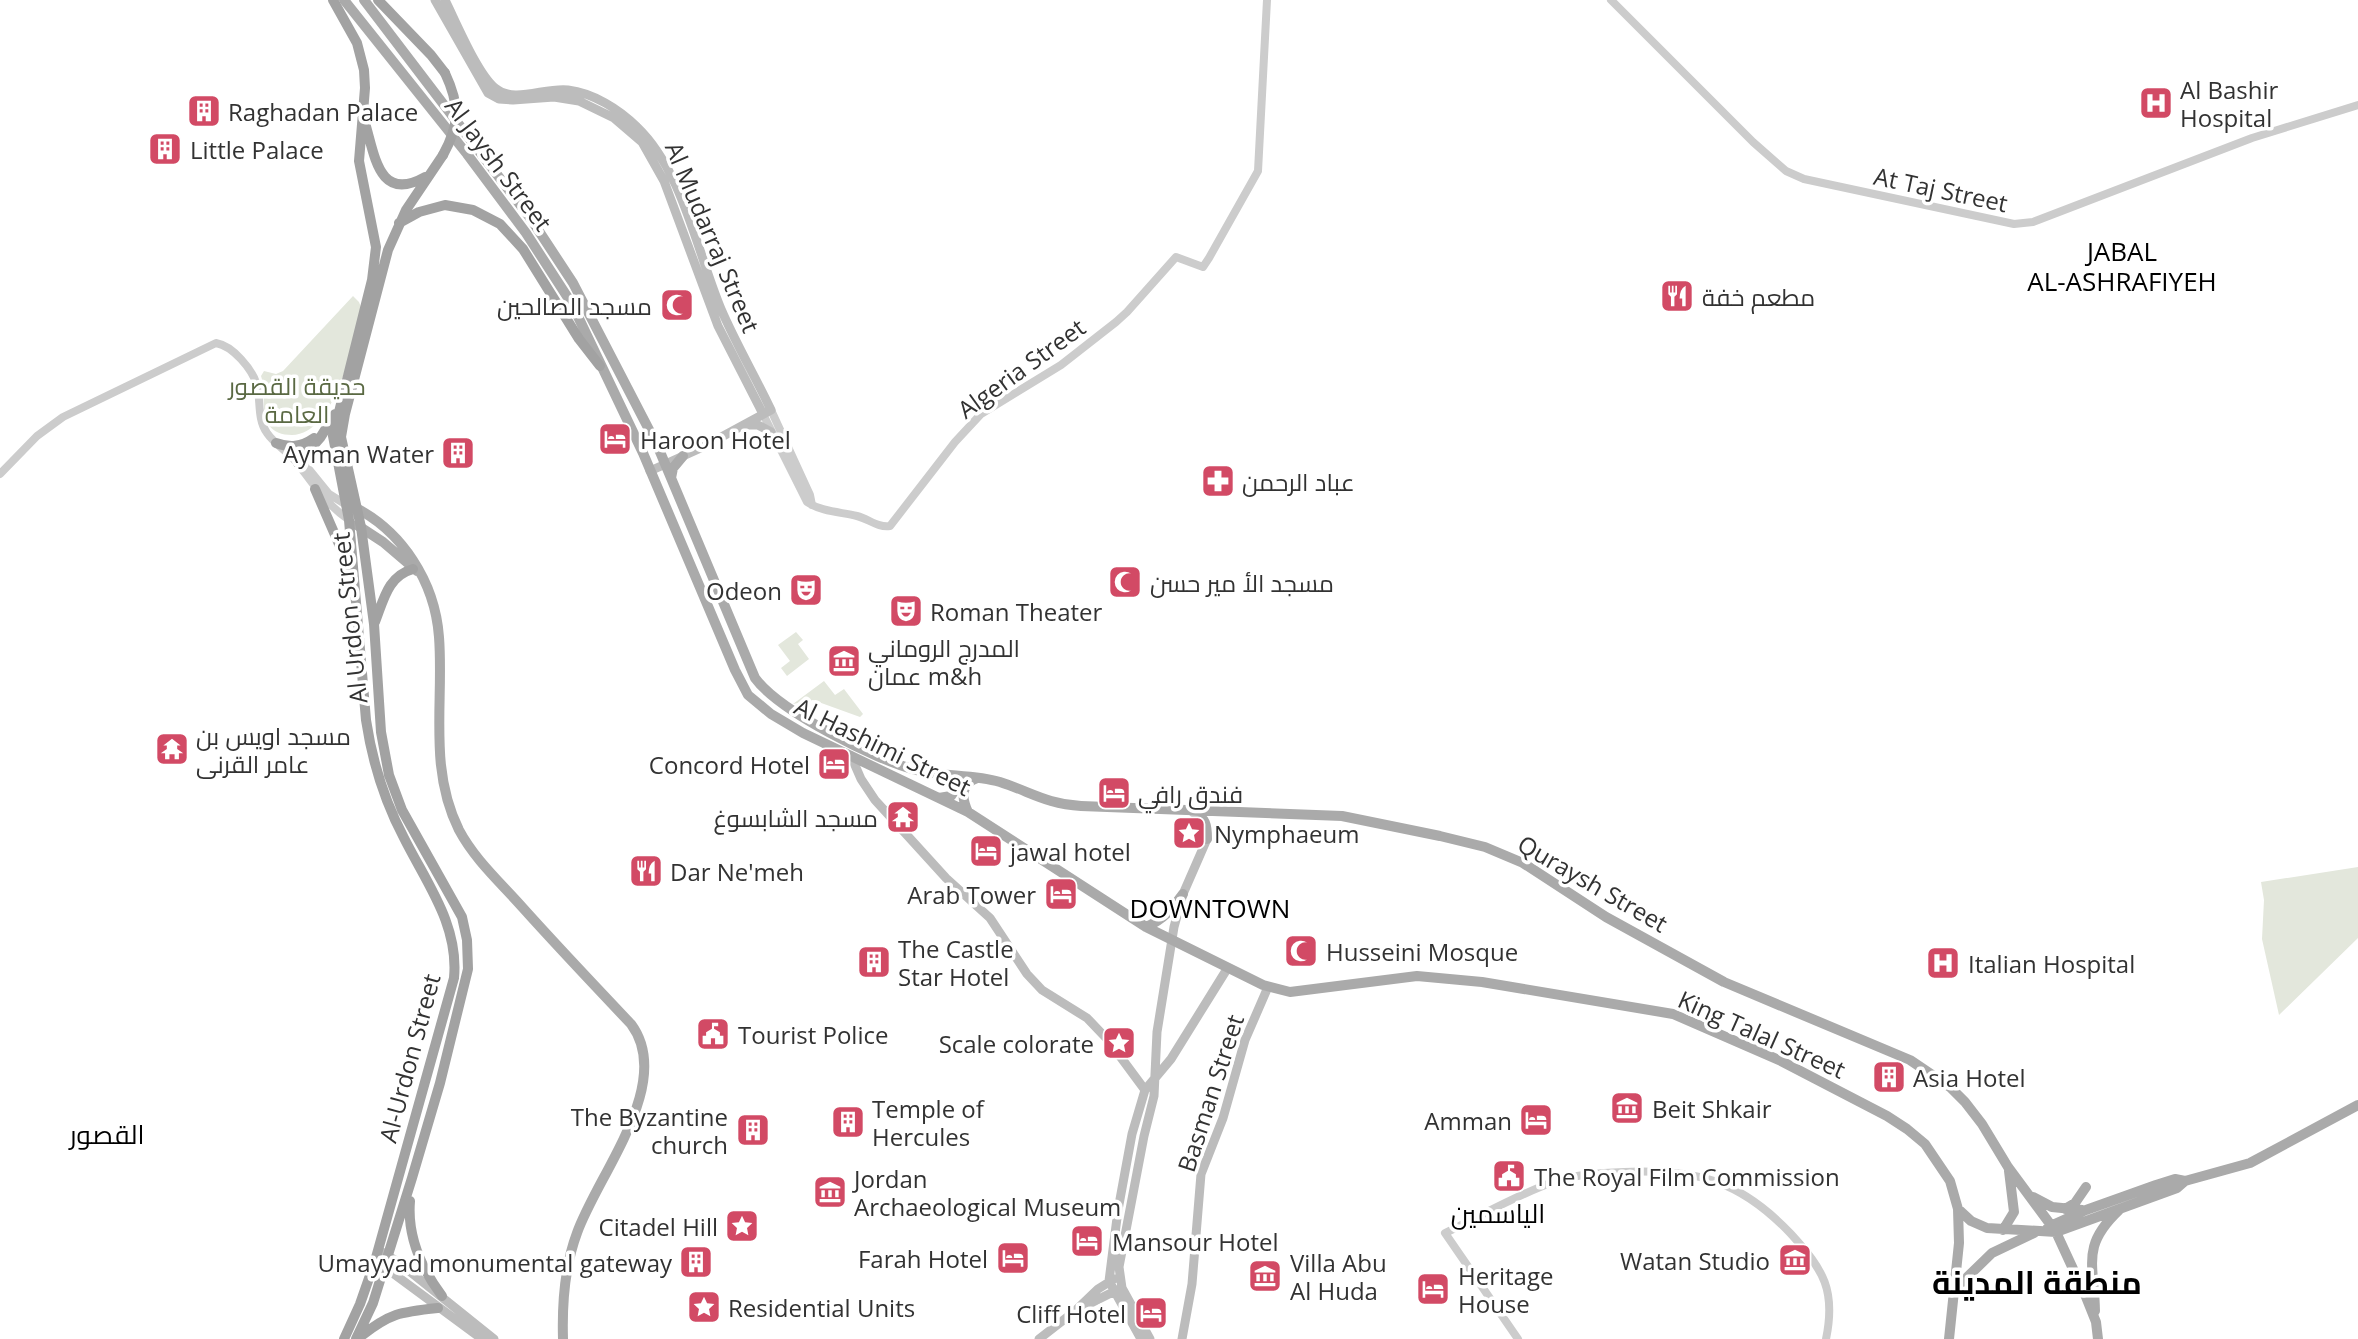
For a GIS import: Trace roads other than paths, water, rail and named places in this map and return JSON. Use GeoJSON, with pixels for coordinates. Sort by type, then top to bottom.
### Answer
{"type":"FeatureCollection","features":[{"type":"Feature","properties":{"kind":"highway","name":"Al Urdon Street"},"geometry":{"type":"LineString","coordinates":[[333,0],[362,56],[365,88],[359,161],[374,234],[374,265],[338,409],[333,440],[345,504]]}},
{"type":"Feature","properties":{"kind":"highway","name":"Al Urdon Street"},"geometry":{"type":"LineString","coordinates":[[378,0],[446,74],[456,101],[457,116],[455,130],[443,155],[399,223],[388,250],[341,430],[342,444],[361,527],[374,624],[382,732],[389,775],[402,810],[457,905],[466,928],[467,940],[467,977],[440,1083],[387,1261]]}},
{"type":"Feature","properties":{"kind":"highway"},"geometry":{"type":"LineString","coordinates":[[363,117],[377,164],[390,181],[397,186],[410,186],[429,175]]}},
{"type":"Feature","properties":{"kind":"highway"},"geometry":{"type":"LineString","coordinates":[[399,223],[419,212],[445,205],[473,210],[500,224],[523,249],[579,339],[600,366]]}},
{"type":"Feature","properties":{"kind":"highway"},"geometry":{"type":"LineString","coordinates":[[299,460],[338,409]]}},
{"type":"Feature","properties":{"kind":"highway"},"geometry":{"type":"LineString","coordinates":[[281,447],[298,446],[324,430]]}},
{"type":"Feature","properties":{"kind":"highway"},"geometry":{"type":"LineString","coordinates":[[315,489],[354,579]]}},
{"type":"Feature","properties":{"kind":"highway","name":"Al-Urdon Street"},"geometry":{"type":"LineString","coordinates":[[344,1339],[360,1304],[376,1255],[454,978],[455,962],[445,916],[398,825],[372,755],[366,720],[345,504]]}},
{"type":"Feature","properties":{"kind":"highway"},"geometry":{"type":"LineString","coordinates":[[374,624],[392,581],[398,575],[417,571]]}},
{"type":"Feature","properties":{"kind":"highway"},"geometry":{"type":"LineString","coordinates":[[412,1178],[409,1212],[414,1244],[423,1267],[442,1296]]}},
{"type":"Feature","properties":{"kind":"highway"},"geometry":{"type":"LineString","coordinates":[[357,1339],[387,1261]]}},
{"type":"Feature","properties":{"kind":"highway"},"geometry":{"type":"LineString","coordinates":[[357,1339],[395,1314],[438,1308]]}},
{"type":"Feature","properties":{"kind":"main road","name":"Al Jaysh Street"},"geometry":{"type":"LineString","coordinates":[[344,0],[526,233],[572,304],[648,466]]}},
{"type":"Feature","properties":{"kind":"main road","name":"Al Jaysh Street"},"geometry":{"type":"LineString","coordinates":[[364,0],[531,219],[573,283],[601,333],[663,461]]}},
{"type":"Feature","properties":{"kind":"main road"},"geometry":{"type":"LineString","coordinates":[[435,0],[483,89],[499,95]]}},
{"type":"Feature","properties":{"kind":"main road"},"geometry":{"type":"LineString","coordinates":[[445,0],[484,75],[499,95]]}},
{"type":"Feature","properties":{"kind":"main road","name":"Al Mudarraj Street"},"geometry":{"type":"LineString","coordinates":[[499,95],[514,97],[583,93],[625,116],[645,140],[668,179],[689,236],[765,409]]}},
{"type":"Feature","properties":{"kind":"main road"},"geometry":{"type":"LineString","coordinates":[[663,461],[765,409]]}},
{"type":"Feature","properties":{"kind":"main road"},"geometry":{"type":"LineString","coordinates":[[648,466],[683,456],[743,426],[765,409]]}},
{"type":"Feature","properties":{"kind":"main road"},"geometry":{"type":"LineString","coordinates":[[743,426],[758,425],[771,432]]}},
{"type":"Feature","properties":{"kind":"main road"},"geometry":{"type":"LineString","coordinates":[[671,478],[673,468],[683,456]]}},
{"type":"Feature","properties":{"kind":"main road","name":"Al Hashimi Street"},"geometry":{"type":"LineString","coordinates":[[663,461],[728,616],[761,686],[800,717],[884,759],[946,776],[978,778]]}},
{"type":"Feature","properties":{"kind":"main road","name":"Al Hashimi Street"},"geometry":{"type":"LineString","coordinates":[[648,466],[734,670],[748,695],[771,714],[803,733],[968,812],[1171,941]]}},
{"type":"Feature","properties":{"kind":"main road"},"geometry":{"type":"LineString","coordinates":[[345,504],[376,521],[395,537],[414,560],[434,609],[439,635],[439,749],[444,788],[457,824],[476,855],[499,882],[631,1024],[645,1055],[645,1075],[639,1103],[576,1236],[568,1268],[562,1339]]}},
{"type":"Feature","properties":{"kind":"main road"},"geometry":{"type":"LineString","coordinates":[[348,520],[383,542],[417,571]]}},
{"type":"Feature","properties":{"kind":"main road"},"geometry":{"type":"LineString","coordinates":[[851,756],[864,786],[875,800],[946,878],[990,918],[1027,974],[1042,990],[1087,1018],[1108,1040],[1145,1090]]}},
{"type":"Feature","properties":{"kind":"main road"},"geometry":{"type":"LineString","coordinates":[[939,797],[951,796],[955,790],[952,779],[946,776]]}},
{"type":"Feature","properties":{"kind":"main road"},"geometry":{"type":"LineString","coordinates":[[968,812],[963,791],[971,780],[978,778]]}},
{"type":"Feature","properties":{"kind":"main road","name":"Quraysh Street"},"geometry":{"type":"LineString","coordinates":[[978,778],[999,782],[1046,801],[1065,805],[1342,816],[1440,836],[1504,854],[1523,863],[1606,917],[1724,982],[1910,1060],[1950,1087],[1982,1124],[2008,1167],[2054,1228],[2096,1322]]}},
{"type":"Feature","properties":{"kind":"main road"},"geometry":{"type":"LineString","coordinates":[[1142,1339],[1118,1290],[1119,1276],[1129,1212],[1154,1096],[1157,1032],[1171,941],[1184,894],[1207,839],[1205,820],[1190,810]]}},
{"type":"Feature","properties":{"kind":"main road"},"geometry":{"type":"LineString","coordinates":[[1146,927],[1170,913],[1184,894]]}},
{"type":"Feature","properties":{"kind":"main road","name":"King Talal Street"},"geometry":{"type":"LineString","coordinates":[[1171,941],[1268,987],[1290,992],[1417,976],[1482,982],[1673,1014],[1836,1088],[1907,1129],[1925,1144],[1950,1181],[1958,1209],[1959,1243],[1949,1339]]}},
{"type":"Feature","properties":{"kind":"main road"},"geometry":{"type":"LineString","coordinates":[[1109,1281],[1132,1134],[1145,1090],[1171,1059],[1227,969]]}},
{"type":"Feature","properties":{"kind":"main road","name":"Basman Street"},"geometry":{"type":"LineString","coordinates":[[1182,1339],[1192,1283],[1196,1209],[1201,1174],[1223,1118],[1245,1040],[1268,987]]}},
{"type":"Feature","properties":{"kind":"main road"},"geometry":{"type":"LineString","coordinates":[[2054,1228],[2086,1210],[2175,1180],[2185,1181],[2250,1163],[2358,1105]]}},
{"type":"Feature","properties":{"kind":"main road"},"geometry":{"type":"LineString","coordinates":[[2003,1230],[2014,1212],[2008,1167]]}},
{"type":"Feature","properties":{"kind":"main road"},"geometry":{"type":"LineString","coordinates":[[1955,1289],[1992,1253],[2036,1232],[2122,1207],[2177,1188],[2185,1181]]}},
{"type":"Feature","properties":{"kind":"main road"},"geometry":{"type":"LineString","coordinates":[[2064,1210],[2075,1203],[2086,1187]]}},
{"type":"Feature","properties":{"kind":"main road"},"geometry":{"type":"LineString","coordinates":[[2030,1195],[2040,1202],[2064,1210],[2086,1210]]}},
{"type":"Feature","properties":{"kind":"main road"},"geometry":{"type":"LineString","coordinates":[[2098,1339],[2093,1250],[2095,1238],[2122,1207]]}},
{"type":"Feature","properties":{"kind":"main road"},"geometry":{"type":"LineString","coordinates":[[1958,1209],[1979,1225],[2036,1232]]}},
{"type":"Feature","properties":{"kind":"main road"},"geometry":{"type":"LineString","coordinates":[[376,1255],[442,1296],[494,1339]]}},
{"type":"Feature","properties":{"kind":"main road"},"geometry":{"type":"LineString","coordinates":[[387,1261],[438,1308],[482,1339]]}},
{"type":"Feature","properties":{"kind":"main road"},"geometry":{"type":"LineString","coordinates":[[1075,1311],[1081,1303],[1119,1276]]}},
{"type":"Feature","properties":{"kind":"main road"},"geometry":{"type":"LineString","coordinates":[[1109,1281],[1118,1290],[1150,1339]]}},
{"type":"Feature","properties":{"kind":"main road"},"geometry":{"type":"LineString","coordinates":[[1039,1339],[1075,1311],[1118,1290]]}},
{"type":"Feature","properties":{"kind":"street","name":"Algeria Street"},"geometry":{"type":"LineString","coordinates":[[812,505],[861,517],[881,526],[890,526],[955,442],[981,414],[1061,365],[1127,312],[1176,257],[1203,267],[1258,171],[1267,0]]}},
{"type":"Feature","properties":{"kind":"street","name":"At Taj Street"},"geometry":{"type":"LineString","coordinates":[[1611,0],[1754,142],[1793,175],[1881,197],[2014,224],[2033,222],[2239,142],[2358,105]]}},
{"type":"Feature","properties":{"kind":"street"},"geometry":{"type":"LineString","coordinates":[[0,474],[37,436],[64,417],[216,343],[228,347],[236,354],[253,378],[264,430],[299,460],[329,494],[345,504]]}},
{"type":"Feature","properties":{"kind":"street"},"geometry":{"type":"LineString","coordinates":[[765,409],[771,432],[804,498],[812,505]]}},
{"type":"Feature","properties":{"kind":"street"},"geometry":{"type":"LineString","coordinates":[[765,409],[810,495],[812,505]]}},
{"type":"Feature","properties":{"kind":"street"},"geometry":{"type":"LineString","coordinates":[[299,460],[315,489],[332,509],[348,520]]}},
{"type":"Feature","properties":{"kind":"street"},"geometry":{"type":"LineString","coordinates":[[1518,1339],[1445,1233],[1566,1178],[1652,1171],[1691,1173],[1711,1179],[1733,1188],[1776,1219],[1809,1256],[1829,1291],[1830,1318],[1826,1339]]}},
{"type":"Feature","properties":{"kind":"place","name":"Al Bashir Hospital"},"geometry":{"type":"Point","coordinates":[2156,103]}},
{"type":"Feature","properties":{"kind":"place","name":"Raghadan Palace"},"geometry":{"type":"Point","coordinates":[204,111]}},
{"type":"Feature","properties":{"kind":"place","name":"Little Palace"},"geometry":{"type":"Point","coordinates":[165,149]}},
{"type":"Feature","properties":{"kind":"place","name":"مطعم خفة"},"geometry":{"type":"Point","coordinates":[1677,296]}},
{"type":"Feature","properties":{"kind":"place","name":"مسجد الصالحين"},"geometry":{"type":"Point","coordinates":[677,305]}},
{"type":"Feature","properties":{"kind":"place","name":"Haroon Hotel"},"geometry":{"type":"Point","coordinates":[615,439]}},
{"type":"Feature","properties":{"kind":"place","name":"Ayman Water"},"geometry":{"type":"Point","coordinates":[458,453]}},
{"type":"Feature","properties":{"kind":"place","name":"عباد الرحمن"},"geometry":{"type":"Point","coordinates":[1218,481]}},
{"type":"Feature","properties":{"kind":"place","name":"مسجد الأ مير حسن"},"geometry":{"type":"Point","coordinates":[1125,582]}},
{"type":"Feature","properties":{"kind":"place","name":"Odeon"},"geometry":{"type":"Point","coordinates":[806,590]}},
{"type":"Feature","properties":{"kind":"place","name":"Roman Theater"},"geometry":{"type":"Point","coordinates":[906,611]}},
{"type":"Feature","properties":{"kind":"place","name":"المدرج الروماني عمان m&h"},"geometry":{"type":"Point","coordinates":[844,661]}},
{"type":"Feature","properties":{"kind":"place","name":"مسجد اويس بن عامر القرنى"},"geometry":{"type":"Point","coordinates":[172,749]}},
{"type":"Feature","properties":{"kind":"place","name":"Concord Hotel"},"geometry":{"type":"Point","coordinates":[834,764]}},
{"type":"Feature","properties":{"kind":"place","name":"فندق رافي"},"geometry":{"type":"Point","coordinates":[1114,793]}},
{"type":"Feature","properties":{"kind":"place","name":"مسجد الشابسوغ"},"geometry":{"type":"Point","coordinates":[903,817]}},
{"type":"Feature","properties":{"kind":"place","name":"Nymphaeum"},"geometry":{"type":"Point","coordinates":[1189,833]}},
{"type":"Feature","properties":{"kind":"place","name":"jawal hotel"},"geometry":{"type":"Point","coordinates":[986,851]}},
{"type":"Feature","properties":{"kind":"place","name":"Dar Ne'meh"},"geometry":{"type":"Point","coordinates":[646,871]}},
{"type":"Feature","properties":{"kind":"place","name":"Arab Tower"},"geometry":{"type":"Point","coordinates":[1061,894]}},
{"type":"Feature","properties":{"kind":"place","name":"Husseini Mosque"},"geometry":{"type":"Point","coordinates":[1301,951]}},
{"type":"Feature","properties":{"kind":"place","name":"The Castle Star Hotel"},"geometry":{"type":"Point","coordinates":[874,962]}},
{"type":"Feature","properties":{"kind":"place","name":"Italian Hospital"},"geometry":{"type":"Point","coordinates":[1943,963]}},
{"type":"Feature","properties":{"kind":"place","name":"Tourist Police"},"geometry":{"type":"Point","coordinates":[713,1034]}},
{"type":"Feature","properties":{"kind":"place","name":"Scale colorate"},"geometry":{"type":"Point","coordinates":[1119,1043]}},
{"type":"Feature","properties":{"kind":"place","name":"Asia Hotel"},"geometry":{"type":"Point","coordinates":[1889,1077]}},
{"type":"Feature","properties":{"kind":"place","name":"Beit Shkair"},"geometry":{"type":"Point","coordinates":[1627,1108]}},
{"type":"Feature","properties":{"kind":"place","name":"Amman"},"geometry":{"type":"Point","coordinates":[1536,1120]}},
{"type":"Feature","properties":{"kind":"place","name":"Temple of Hercules"},"geometry":{"type":"Point","coordinates":[848,1122]}},
{"type":"Feature","properties":{"kind":"place","name":"The Byzantine church"},"geometry":{"type":"Point","coordinates":[753,1130]}},
{"type":"Feature","properties":{"kind":"place","name":"The Royal Film Commission"},"geometry":{"type":"Point","coordinates":[1509,1176]}},
{"type":"Feature","properties":{"kind":"place","name":"Jordan Archaeological Museum"},"geometry":{"type":"Point","coordinates":[830,1192]}},
{"type":"Feature","properties":{"kind":"place","name":"Citadel Hill"},"geometry":{"type":"Point","coordinates":[742,1226]}},
{"type":"Feature","properties":{"kind":"place","name":"Mansour Hotel"},"geometry":{"type":"Point","coordinates":[1087,1241]}},
{"type":"Feature","properties":{"kind":"place","name":"Farah Hotel"},"geometry":{"type":"Point","coordinates":[1013,1258]}},
{"type":"Feature","properties":{"kind":"place","name":"Watan Studio"},"geometry":{"type":"Point","coordinates":[1795,1260]}},
{"type":"Feature","properties":{"kind":"place","name":"Umayyad monumental gateway"},"geometry":{"type":"Point","coordinates":[696,1262]}},
{"type":"Feature","properties":{"kind":"place","name":"Villa Abu Al Huda"},"geometry":{"type":"Point","coordinates":[1265,1276]}},
{"type":"Feature","properties":{"kind":"place","name":"Heritage House"},"geometry":{"type":"Point","coordinates":[1433,1289]}},
{"type":"Feature","properties":{"kind":"place","name":"Residential Units"},"geometry":{"type":"Point","coordinates":[704,1307]}},
{"type":"Feature","properties":{"kind":"place","name":"Cliff Hotel"},"geometry":{"type":"Point","coordinates":[1151,1313]}},
{"type":"Feature","properties":{"kind":"district","name":"JABAL AL-ASHRAFIYEH"},"geometry":{"type":"Point","coordinates":[2122,266]}},
{"type":"Feature","properties":{"kind":"district","name":"DOWNTOWN"},"geometry":{"type":"Point","coordinates":[1210,908]}},
{"type":"Feature","properties":{"kind":"district","name":"القصور"},"geometry":{"type":"Point","coordinates":[107,1134]}},
{"type":"Feature","properties":{"kind":"district","name":"الياسمين"},"geometry":{"type":"Point","coordinates":[1498,1213]}},
{"type":"Feature","properties":{"kind":"district","name":"منطقة المدينة"},"geometry":{"type":"Point","coordinates":[2037,1281]}},
{"type":"Feature","properties":{"kind":"park label","name":"حديقة القصور العامة"},"geometry":{"type":"Point","coordinates":[297,399]}}]}
